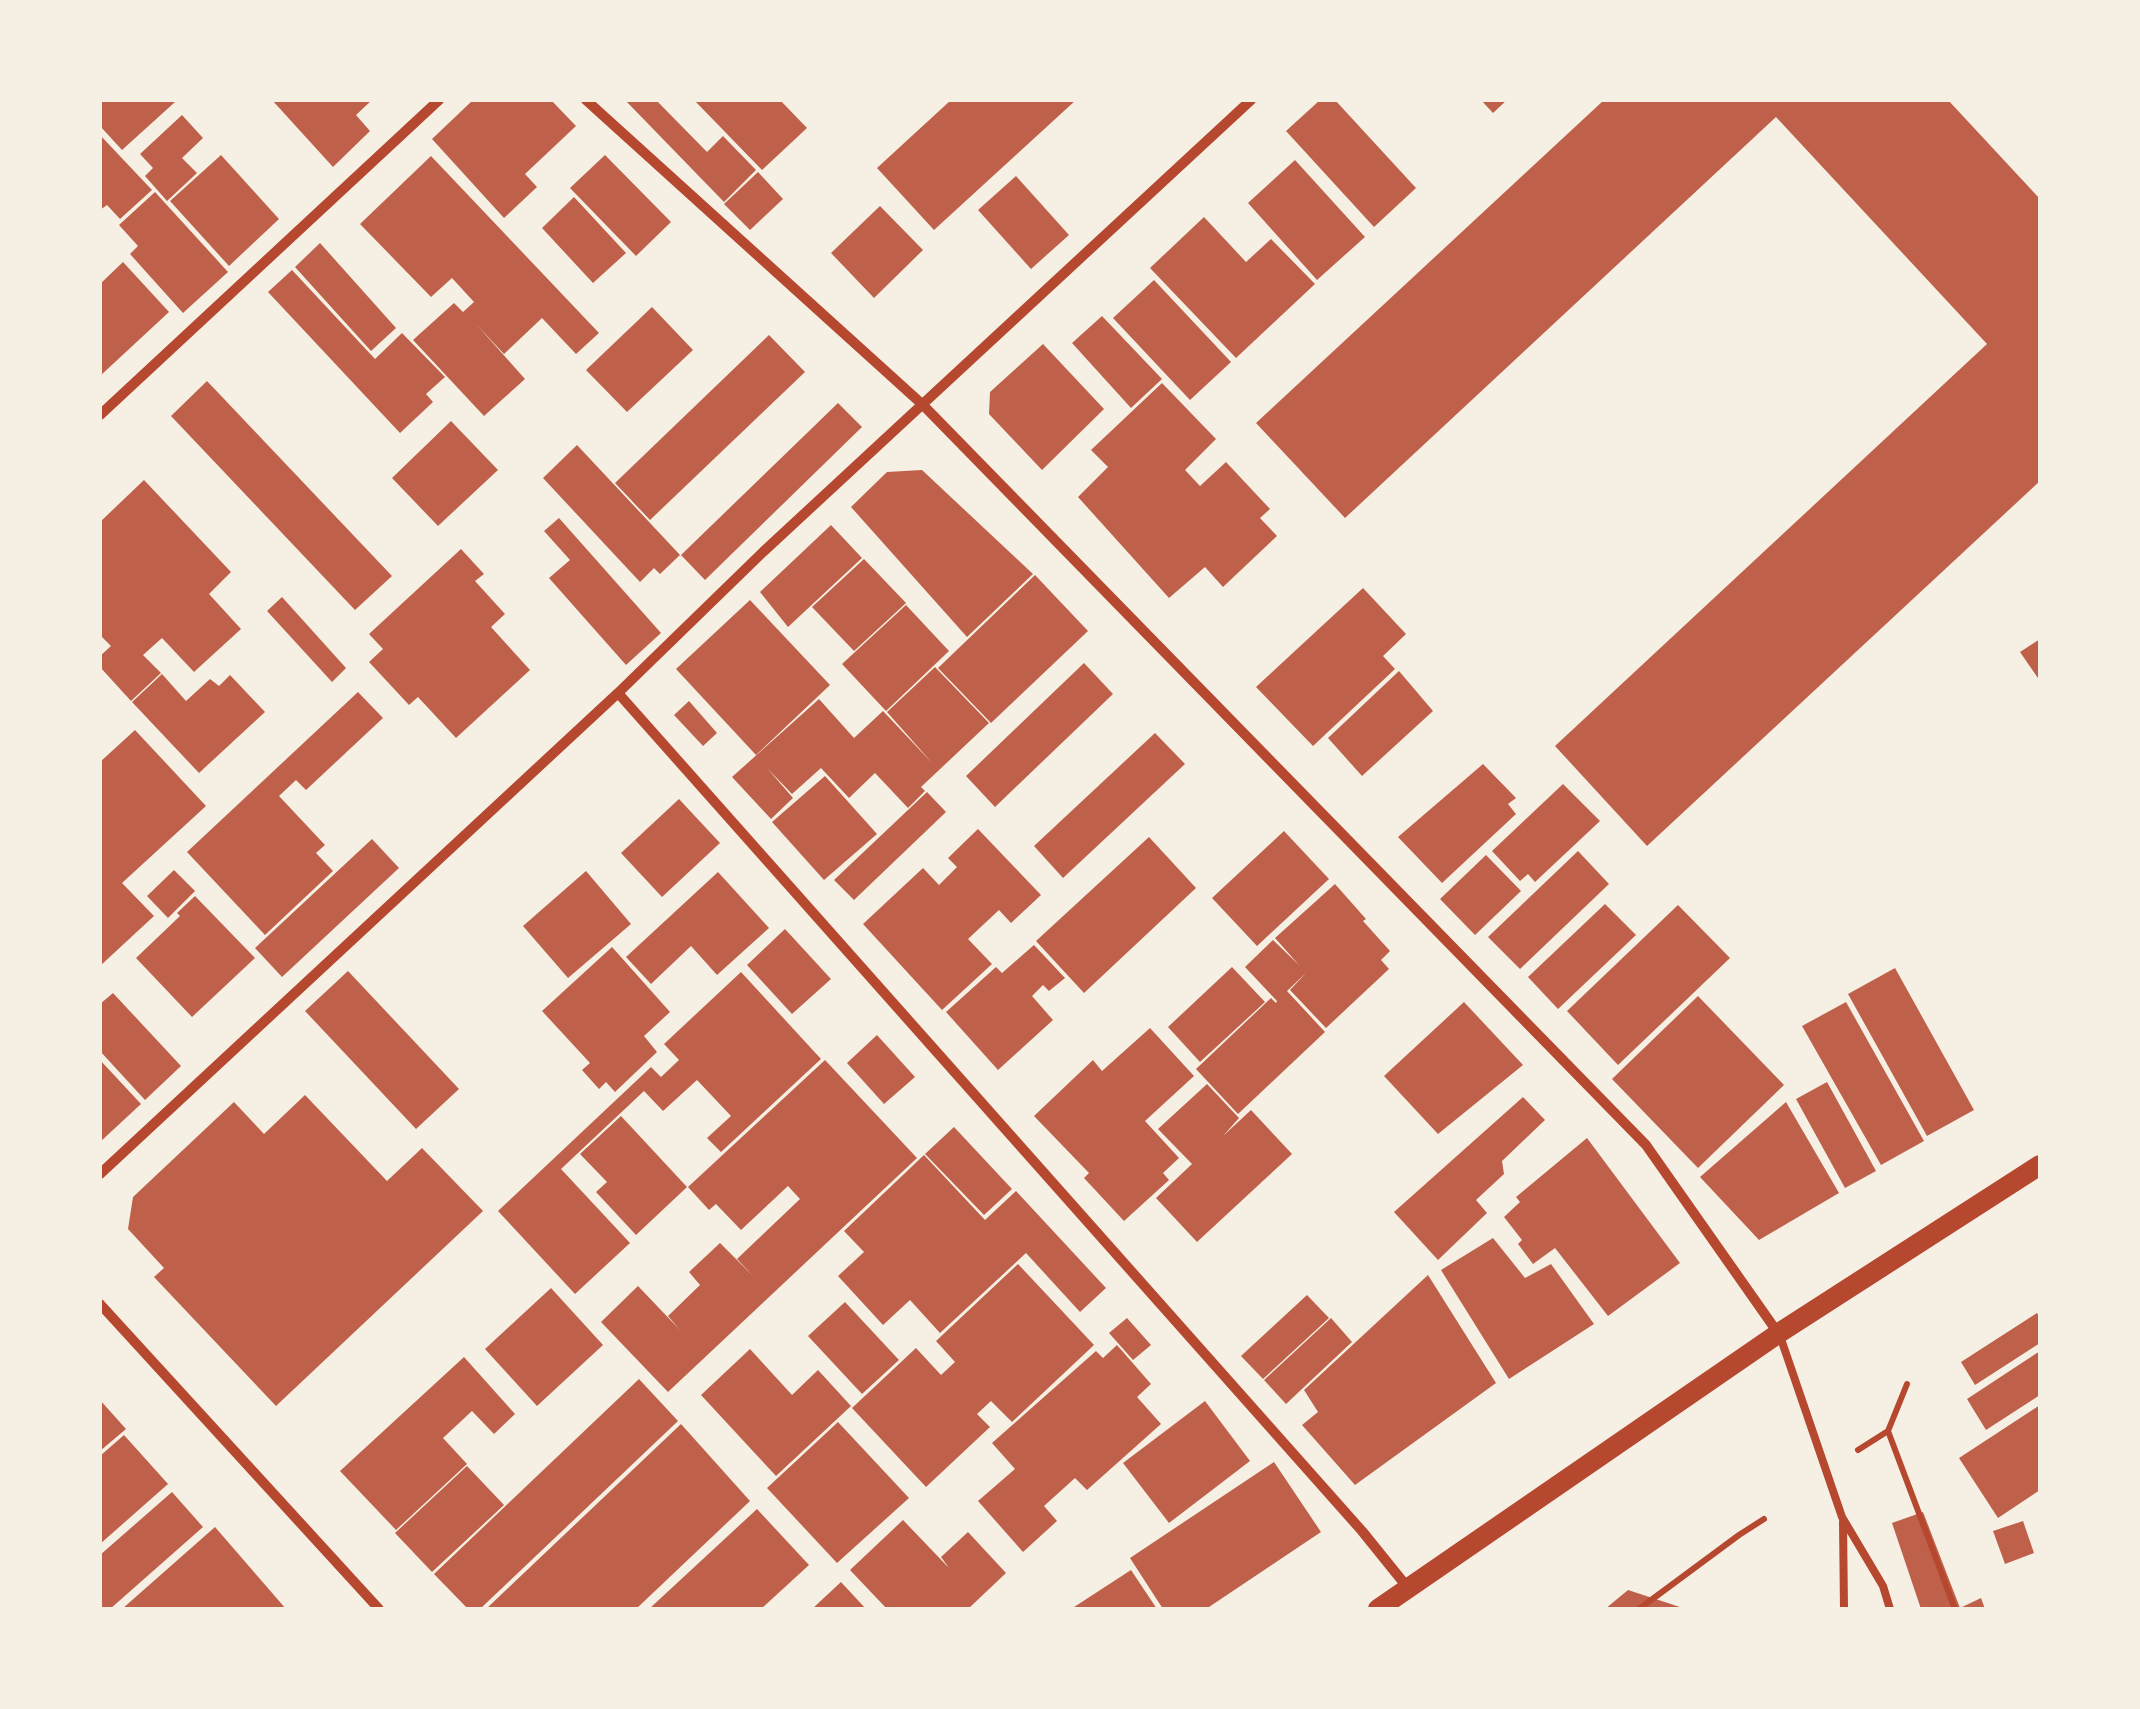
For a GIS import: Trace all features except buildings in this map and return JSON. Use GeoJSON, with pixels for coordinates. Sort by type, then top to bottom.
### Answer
{"type":"FeatureCollection","features":[{"type":"Feature","properties":{"kind":"main road"},"geometry":{"type":"LineString","coordinates":[[1378,1609],[1779,1333],[2040,1165]]}},
{"type":"Feature","properties":{"kind":"street"},"geometry":{"type":"LineString","coordinates":[[100,416],[439,100]]}},
{"type":"Feature","properties":{"kind":"street"},"geometry":{"type":"LineString","coordinates":[[586,100],[923,405],[1646,1144],[1779,1333]]}},
{"type":"Feature","properties":{"kind":"street"},"geometry":{"type":"LineString","coordinates":[[100,1174],[1252,100]]}},
{"type":"Feature","properties":{"kind":"street"},"geometry":{"type":"LineString","coordinates":[[618,693],[1349,1516],[1408,1588]]}},
{"type":"Feature","properties":{"kind":"street"},"geometry":{"type":"LineString","coordinates":[[100,1304],[378,1609]]}},
{"type":"Feature","properties":{"kind":"lane"},"geometry":{"type":"LineString","coordinates":[[1779,1333],[1842,1517],[1884,1586],[1890,1609]]}},
{"type":"Feature","properties":{"kind":"lane"},"geometry":{"type":"LineString","coordinates":[[1842,1517],[1844,1609]]}},
{"type":"Feature","properties":{"kind":"path"},"geometry":{"type":"LineString","coordinates":[[1857,1451],[1888,1431],[1906,1384]]}},
{"type":"Feature","properties":{"kind":"path"},"geometry":{"type":"LineString","coordinates":[[1888,1431],[1955,1609]]}},
{"type":"Feature","properties":{"kind":"path"},"geometry":{"type":"LineString","coordinates":[[1639,1609],[1764,1519]]}}]}
